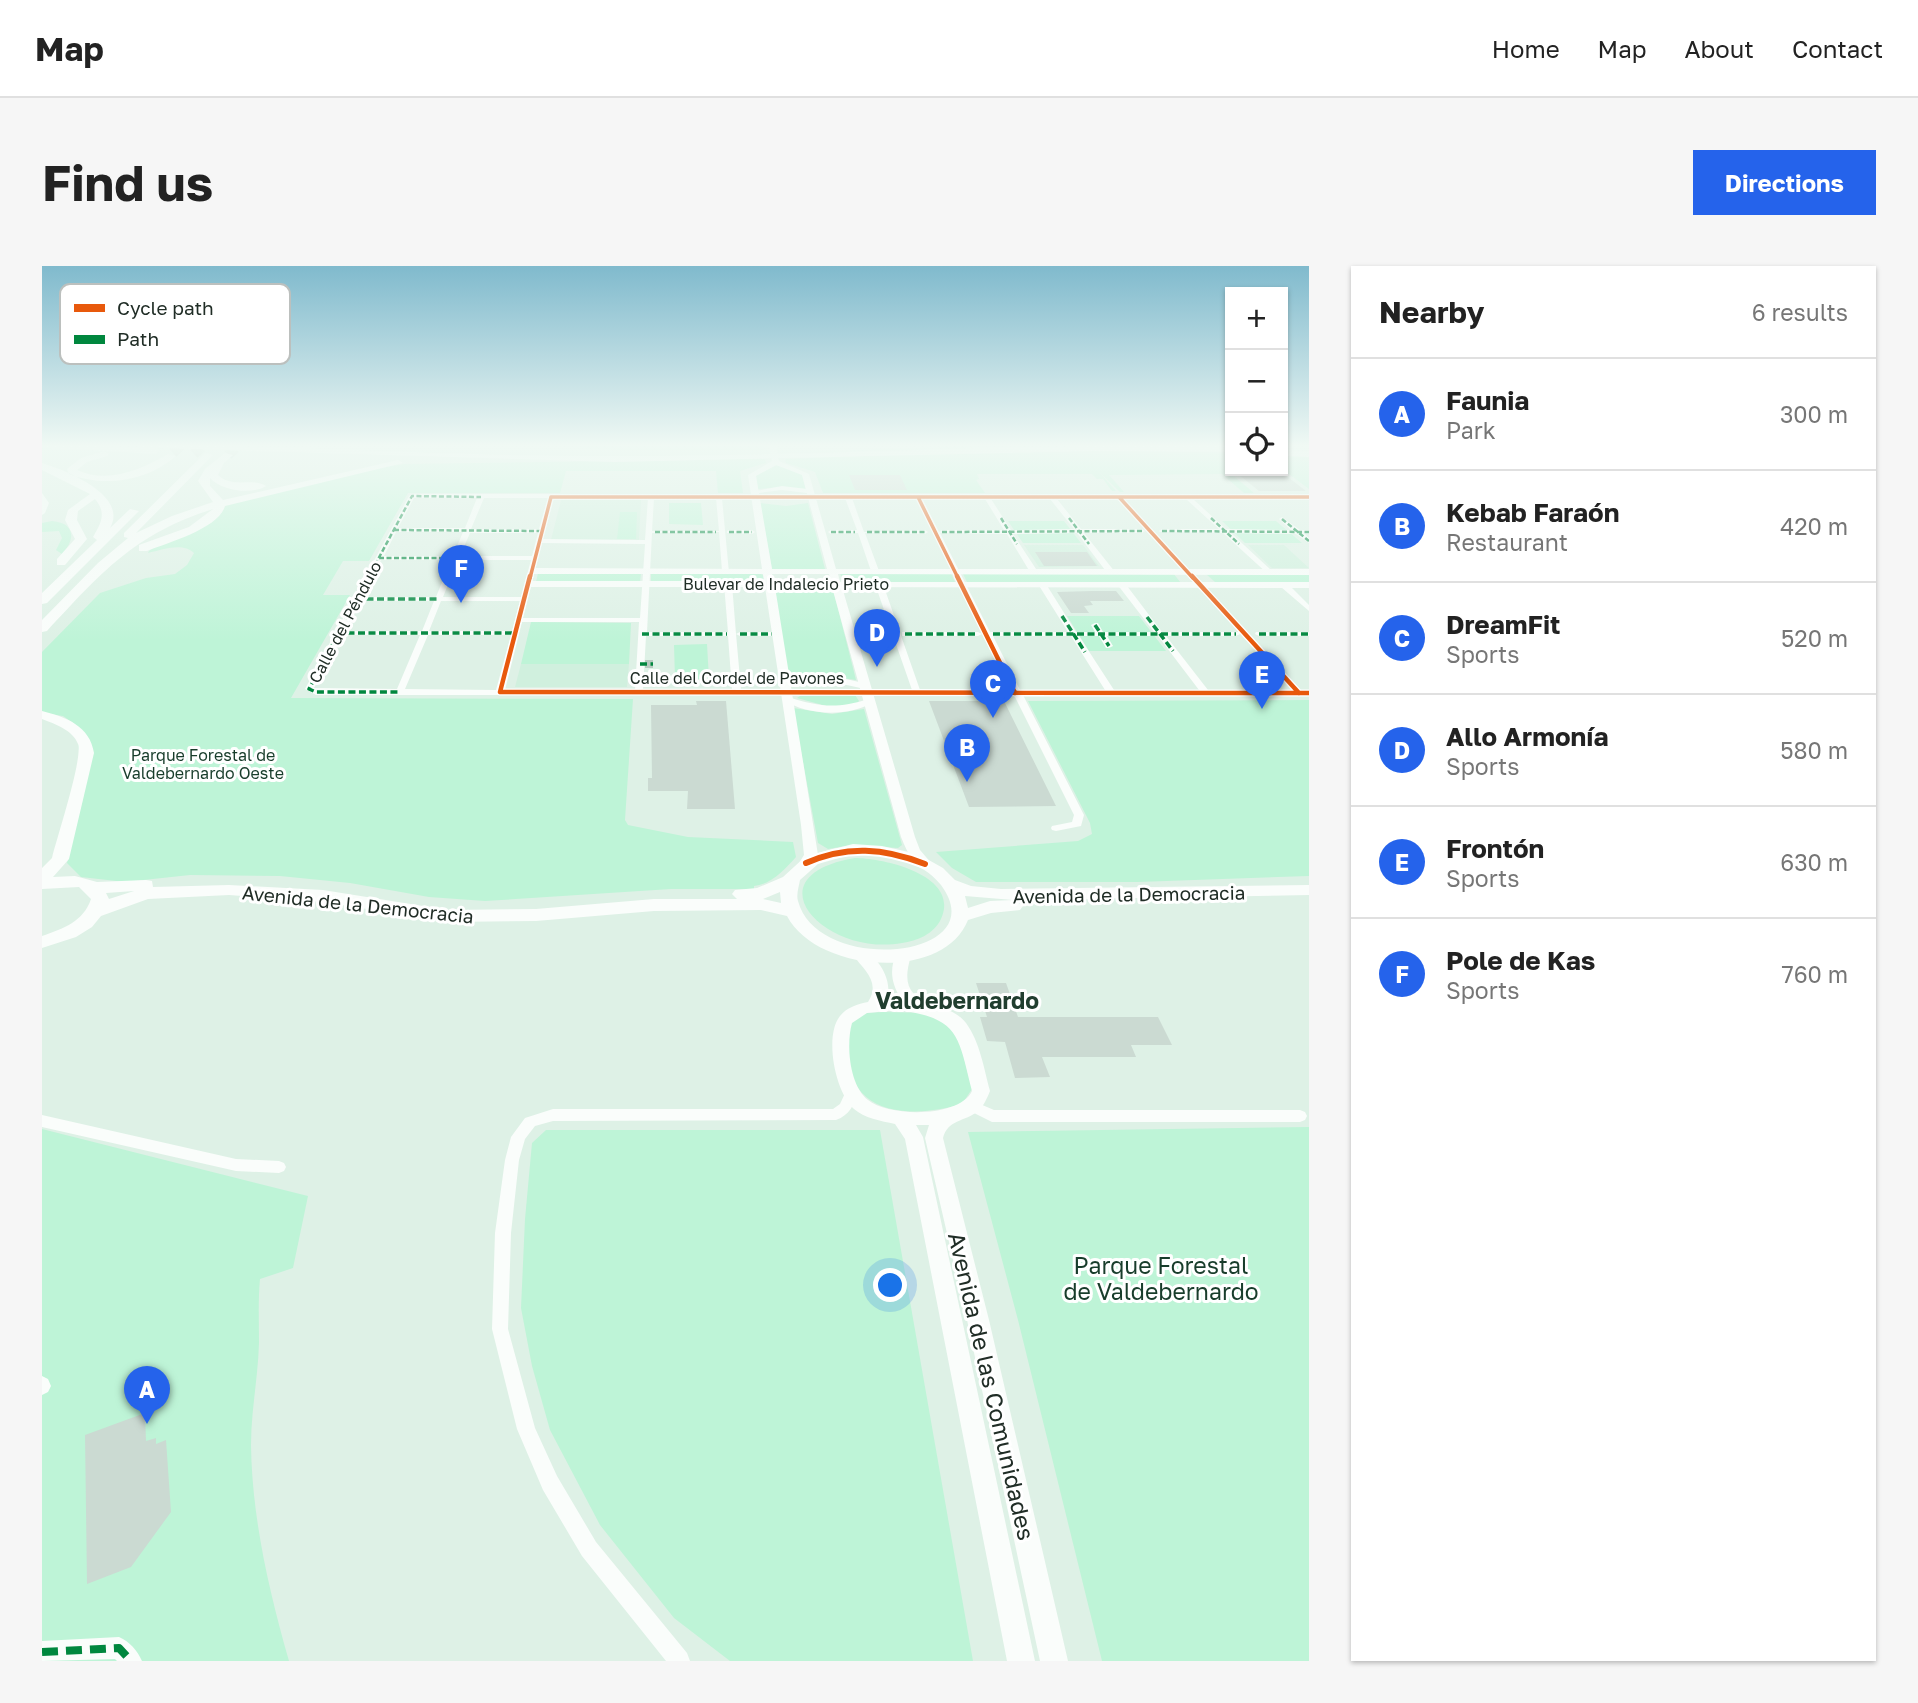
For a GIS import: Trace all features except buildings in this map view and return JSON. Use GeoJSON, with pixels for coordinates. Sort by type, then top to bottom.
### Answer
{"type":"FeatureCollection","features":[{"type":"Feature","properties":{"kind":"highway"},"geometry":{"type":"LineString","coordinates":[[52,572],[79,543],[80,535],[71,520],[74,510]]}},
{"type":"Feature","properties":{"kind":"highway"},"geometry":{"type":"LineString","coordinates":[[81,561],[108,522],[108,510]]}},
{"type":"Feature","properties":{"kind":"highway"},"geometry":{"type":"LineString","coordinates":[[42,600],[135,510]]}},
{"type":"Feature","properties":{"kind":"highway"},"geometry":{"type":"LineString","coordinates":[[42,621],[152,510]]}},
{"type":"Feature","properties":{"kind":"highway"},"geometry":{"type":"LineString","coordinates":[[42,628],[127,544],[153,528],[202,510]]}},
{"type":"Feature","properties":{"kind":"highway"},"geometry":{"type":"LineString","coordinates":[[42,641],[130,556],[154,543],[193,529],[218,510]]}},
{"type":"Feature","properties":{"kind":"main road"},"geometry":{"type":"LineString","coordinates":[[42,718],[75,740],[81,750],[83,765],[60,859],[42,878]]}},
{"type":"Feature","properties":{"kind":"main road"},"geometry":{"type":"LineString","coordinates":[[853,849],[890,852],[925,864],[950,884],[958,900],[960,916],[956,928],[934,947],[903,956],[860,955],[816,938],[800,926],[790,911],[787,896],[789,881],[806,863],[820,856],[853,849]]}},
{"type":"Feature","properties":{"kind":"main road"},"geometry":{"type":"LineString","coordinates":[[60,859],[69,876],[86,885],[100,899],[95,912]]}},
{"type":"Feature","properties":{"kind":"main road","name":"Avenida de la Democracia"},"geometry":{"type":"LineString","coordinates":[[42,884],[233,880],[288,882],[455,906],[488,907],[657,895],[760,894],[789,881]]}},
{"type":"Feature","properties":{"kind":"main road","name":"Avenida de la Democracia"},"geometry":{"type":"LineString","coordinates":[[950,884],[967,891],[1001,895],[1309,890]]}},
{"type":"Feature","properties":{"kind":"main road","name":"Avenida de la Democracia"},"geometry":{"type":"LineString","coordinates":[[42,942],[74,930],[95,912],[122,900],[148,894],[229,890],[323,896],[448,916],[536,915],[694,905],[761,904],[790,911]]}},
{"type":"Feature","properties":{"kind":"main road","name":"Avenida de la Democracia"},"geometry":{"type":"LineString","coordinates":[[960,916],[990,907],[1025,905],[1309,900]]}},
{"type":"Feature","properties":{"kind":"street","name":"Calle del Péndulo"},"geometry":{"type":"LineString","coordinates":[[400,692],[309,690],[405,510]]}},
{"type":"Feature","properties":{"kind":"street"},"geometry":{"type":"LineString","coordinates":[[400,692],[475,510]]}},
{"type":"Feature","properties":{"kind":"street"},"geometry":{"type":"LineString","coordinates":[[500,692],[548,510]]}},
{"type":"Feature","properties":{"kind":"street"},"geometry":{"type":"LineString","coordinates":[[639,692],[650,510]]}},
{"type":"Feature","properties":{"kind":"street"},"geometry":{"type":"LineString","coordinates":[[720,510],[726,571]]}},
{"type":"Feature","properties":{"kind":"street"},"geometry":{"type":"LineString","coordinates":[[757,510],[810,837],[811,855],[806,863]]}},
{"type":"Feature","properties":{"kind":"street"},"geometry":{"type":"LineString","coordinates":[[816,510],[910,845],[925,864]]}},
{"type":"Feature","properties":{"kind":"street"},"geometry":{"type":"LineString","coordinates":[[853,510],[875,571]]}},
{"type":"Feature","properties":{"kind":"street"},"geometry":{"type":"LineString","coordinates":[[925,510],[1073,816],[1071,820],[1056,828],[1077,824],[1079,816],[1023,701],[1015,693]]}},
{"type":"Feature","properties":{"kind":"street"},"geometry":{"type":"LineString","coordinates":[[996,510],[1034,572]]}},
{"type":"Feature","properties":{"kind":"street"},"geometry":{"type":"LineString","coordinates":[[1063,510],[1111,572]]}},
{"type":"Feature","properties":{"kind":"street"},"geometry":{"type":"LineString","coordinates":[[1131,510],[1304,693]]}},
{"type":"Feature","properties":{"kind":"street"},"geometry":{"type":"LineString","coordinates":[[1202,510],[1268,572]]}},
{"type":"Feature","properties":{"kind":"street"},"geometry":{"type":"LineString","coordinates":[[1282,519],[1309,541]]}},
{"type":"Feature","properties":{"kind":"street"},"geometry":{"type":"LineString","coordinates":[[1026,524],[1033,535]]}},
{"type":"Feature","properties":{"kind":"street"},"geometry":{"type":"LineString","coordinates":[[394,530],[542,531]]}},
{"type":"Feature","properties":{"kind":"street"},"geometry":{"type":"LineString","coordinates":[[655,531],[716,532]]}},
{"type":"Feature","properties":{"kind":"street"},"geometry":{"type":"LineString","coordinates":[[942,532],[1009,532],[1033,535],[1079,531],[1142,531]]}},
{"type":"Feature","properties":{"kind":"street"},"geometry":{"type":"LineString","coordinates":[[1162,531],[1309,531]]}},
{"type":"Feature","properties":{"kind":"street"},"geometry":{"type":"LineString","coordinates":[[729,532],[752,532]]}},
{"type":"Feature","properties":{"kind":"street"},"geometry":{"type":"LineString","coordinates":[[831,532],[855,532]]}},
{"type":"Feature","properties":{"kind":"street"},"geometry":{"type":"LineString","coordinates":[[867,532],[925,532]]}},
{"type":"Feature","properties":{"kind":"street"},"geometry":{"type":"LineString","coordinates":[[540,541],[647,542]]}},
{"type":"Feature","properties":{"kind":"street"},"geometry":{"type":"LineString","coordinates":[[379,558],[536,558]]}},
{"type":"Feature","properties":{"kind":"street","name":"Bulevar de Indalecio Prieto"},"geometry":{"type":"LineString","coordinates":[[533,571],[1309,572]]}},
{"type":"Feature","properties":{"kind":"street","name":"Bulevar de Indalecio Prieto"},"geometry":{"type":"LineString","coordinates":[[529,584],[1309,585]]}},
{"type":"Feature","properties":{"kind":"street"},"geometry":{"type":"LineString","coordinates":[[728,584],[737,692]]}},
{"type":"Feature","properties":{"kind":"street"},"geometry":{"type":"LineString","coordinates":[[879,584],[918,693]]}},
{"type":"Feature","properties":{"kind":"street"},"geometry":{"type":"LineString","coordinates":[[1042,584],[1111,693]]}},
{"type":"Feature","properties":{"kind":"street"},"geometry":{"type":"LineString","coordinates":[[1121,584],[1206,693]]}},
{"type":"Feature","properties":{"kind":"street"},"geometry":{"type":"LineString","coordinates":[[1284,584],[1309,609]]}},
{"type":"Feature","properties":{"kind":"street"},"geometry":{"type":"LineString","coordinates":[[356,599],[524,599]]}},
{"type":"Feature","properties":{"kind":"street"},"geometry":{"type":"LineString","coordinates":[[519,620],[643,620]]}},
{"type":"Feature","properties":{"kind":"street"},"geometry":{"type":"LineString","coordinates":[[1095,625],[1109,646]]}},
{"type":"Feature","properties":{"kind":"street"},"geometry":{"type":"LineString","coordinates":[[337,633],[516,633]]}},
{"type":"Feature","properties":{"kind":"street"},"geometry":{"type":"LineString","coordinates":[[642,634],[727,634]]}},
{"type":"Feature","properties":{"kind":"street"},"geometry":{"type":"LineString","coordinates":[[740,634],[772,634]]}},
{"type":"Feature","properties":{"kind":"street"},"geometry":{"type":"LineString","coordinates":[[863,634],[888,634]]}},
{"type":"Feature","properties":{"kind":"street"},"geometry":{"type":"LineString","coordinates":[[905,634],[978,634]]}},
{"type":"Feature","properties":{"kind":"street"},"geometry":{"type":"LineString","coordinates":[[993,634],[1236,634]]}},
{"type":"Feature","properties":{"kind":"street"},"geometry":{"type":"LineString","coordinates":[[1259,634],[1309,634]]}},
{"type":"Feature","properties":{"kind":"street"},"geometry":{"type":"LineString","coordinates":[[787,692],[824,677],[867,693]]}},
{"type":"Feature","properties":{"kind":"street","name":"Calle del Cordel de Pavones"},"geometry":{"type":"LineString","coordinates":[[400,692],[1304,693]]}},
{"type":"Feature","properties":{"kind":"street"},"geometry":{"type":"LineString","coordinates":[[787,692],[805,708],[831,710],[853,709],[867,693]]}},
{"type":"Feature","properties":{"kind":"street"},"geometry":{"type":"LineString","coordinates":[[860,955],[874,968],[882,983],[880,999],[874,1006]]}},
{"type":"Feature","properties":{"kind":"street"},"geometry":{"type":"LineString","coordinates":[[903,956],[899,969],[901,989],[915,1005]]}},
{"type":"Feature","properties":{"kind":"street"},"geometry":{"type":"LineString","coordinates":[[915,1005],[942,1012],[964,1031],[981,1091],[973,1106],[948,1116],[900,1118],[875,1112],[860,1104],[852,1093],[841,1057],[842,1025],[851,1014],[874,1006],[915,1005]]}},
{"type":"Feature","properties":{"kind":"street"},"geometry":{"type":"LineString","coordinates":[[679,1661],[589,1549],[550,1483],[526,1429],[500,1329],[503,1233],[517,1137],[530,1122],[553,1115],[836,1114],[845,1108],[852,1093]]}},
{"type":"Feature","properties":{"kind":"street"},"geometry":{"type":"LineString","coordinates":[[973,1106],[992,1116],[1300,1116]]}},
{"type":"Feature","properties":{"kind":"street","name":"Avenida de las Comunidades"},"geometry":{"type":"LineString","coordinates":[[948,1116],[937,1127],[934,1138],[978,1320],[1054,1661]]}},
{"type":"Feature","properties":{"kind":"street","name":"Avenida de las Comunidades"},"geometry":{"type":"LineString","coordinates":[[900,1118],[914,1137],[1021,1661]]}},
{"type":"Feature","properties":{"kind":"street"},"geometry":{"type":"LineString","coordinates":[[42,1121],[236,1165],[279,1167]]}},
{"type":"Feature","properties":{"kind":"street"},"geometry":{"type":"LineString","coordinates":[[42,1652],[119,1648],[131,1661]]}},
{"type":"Feature","properties":{"kind":"shaded area"},"geometry":{"type":"Polygon","coordinates":[[[558,510],[640,510],[639,540],[551,540],[558,510]]]}},
{"type":"Feature","properties":{"kind":"shaded area"},"geometry":{"type":"Polygon","coordinates":[[[1024,545],[1083,545],[1099,566],[1039,567],[1024,545]]]}},
{"type":"Feature","properties":{"kind":"shaded area"},"geometry":{"type":"Polygon","coordinates":[[[1248,545],[1284,545],[1309,568],[1272,568],[1248,545]]]}},
{"type":"Feature","properties":{"kind":"shaded area"},"geometry":{"type":"Polygon","coordinates":[[[521,664],[629,664],[627,687],[515,687],[521,664]]]}},
{"type":"Feature","properties":{"kind":"green space","name":"Parque Forestal de Valdebernardo Oeste"},"geometry":{"type":"Polygon","coordinates":[[[223,510],[398,510],[369,561],[343,561],[323,595],[350,595],[291,698],[633,699],[625,820],[628,825],[688,837],[793,842],[796,857],[772,879],[754,886],[754,889],[671,889],[485,901],[429,897],[350,883],[280,876],[190,875],[125,882],[81,877],[67,863],[84,794],[76,725],[63,716],[42,713],[42,652],[100,593],[146,578],[175,574],[187,565],[194,553],[184,548],[148,553],[157,545],[203,527],[223,510]]]}},
{"type":"Feature","properties":{"kind":"green space"},"geometry":{"type":"Polygon","coordinates":[[[669,510],[702,510],[703,525],[669,524],[669,510]]]}},
{"type":"Feature","properties":{"kind":"green space"},"geometry":{"type":"Polygon","coordinates":[[[761,510],[810,510],[825,569],[772,569],[761,510]]]}},
{"type":"Feature","properties":{"kind":"green space"},"geometry":{"type":"Polygon","coordinates":[[[620,512],[637,512],[636,539],[617,539],[620,512]]]}},
{"type":"Feature","properties":{"kind":"green space"},"geometry":{"type":"Polygon","coordinates":[[[52,521],[65,525],[71,533],[70,543],[62,554],[56,550],[62,538],[59,531],[42,532],[42,523],[52,521]]]}},
{"type":"Feature","properties":{"kind":"green space"},"geometry":{"type":"Polygon","coordinates":[[[1008,521],[1064,521],[1081,543],[1023,543],[1008,521]]]}},
{"type":"Feature","properties":{"kind":"green space"},"geometry":{"type":"Polygon","coordinates":[[[1222,521],[1276,521],[1302,543],[1245,543],[1222,521]]]}},
{"type":"Feature","properties":{"kind":"green space"},"geometry":{"type":"Polygon","coordinates":[[[538,573],[641,573],[640,582],[536,582],[538,573]]]}},
{"type":"Feature","properties":{"kind":"green space"},"geometry":{"type":"Polygon","coordinates":[[[651,573],[759,573],[764,580],[651,582],[651,573]]]}},
{"type":"Feature","properties":{"kind":"green space"},"geometry":{"type":"Polygon","coordinates":[[[840,573],[951,573],[955,582],[843,582],[840,573]]]}},
{"type":"Feature","properties":{"kind":"green space"},"geometry":{"type":"Polygon","coordinates":[[[1173,573],[1181,583],[967,582],[963,574],[1173,573]]]}},
{"type":"Feature","properties":{"kind":"green space"},"geometry":{"type":"Polygon","coordinates":[[[1206,574],[1309,574],[1309,582],[1215,582],[1206,574]]]}},
{"type":"Feature","properties":{"kind":"green space"},"geometry":{"type":"Polygon","coordinates":[[[781,586],[828,586],[833,589],[856,680],[821,675],[789,681],[775,589],[781,586]]]}},
{"type":"Feature","properties":{"kind":"green space"},"geometry":{"type":"Polygon","coordinates":[[[1067,616],[1139,616],[1166,651],[1089,651],[1067,616]]]}},
{"type":"Feature","properties":{"kind":"green space"},"geometry":{"type":"Polygon","coordinates":[[[531,622],[631,623],[629,664],[521,664],[531,622]]]}},
{"type":"Feature","properties":{"kind":"green space"},"geometry":{"type":"Polygon","coordinates":[[[707,644],[709,679],[675,679],[674,645],[707,644]]]}},
{"type":"Feature","properties":{"kind":"green space"},"geometry":{"type":"Polygon","coordinates":[[[855,695],[859,701],[856,704],[830,707],[797,698],[800,696],[855,695]]]}},
{"type":"Feature","properties":{"kind":"green space"},"geometry":{"type":"Polygon","coordinates":[[[1309,700],[1309,876],[1138,882],[976,882],[952,868],[936,852],[1078,841],[1092,834],[1090,823],[1028,701],[1309,700]]]}},
{"type":"Feature","properties":{"kind":"green space"},"geometry":{"type":"Polygon","coordinates":[[[793,708],[832,714],[864,709],[902,845],[898,848],[852,845],[828,849],[818,843],[793,708]]]}},
{"type":"Feature","properties":{"kind":"green space"},"geometry":{"type":"Polygon","coordinates":[[[855,858],[883,861],[916,872],[930,880],[940,891],[944,904],[941,919],[930,933],[913,941],[873,944],[847,938],[825,927],[810,912],[803,896],[806,881],[823,867],[855,858]]]}},
{"type":"Feature","properties":{"kind":"green space"},"geometry":{"type":"Polygon","coordinates":[[[864,1013],[930,1013],[958,1034],[972,1089],[962,1104],[936,1110],[891,1109],[873,1102],[859,1090],[850,1073],[847,1050],[851,1021],[864,1013]]]}},
{"type":"Feature","properties":{"kind":"green space","name":"Parque Forestal de Valdebernardo"},"geometry":{"type":"Polygon","coordinates":[[[1309,1127],[1309,1661],[1102,1661],[1018,1320],[968,1132],[1309,1127]]]}},
{"type":"Feature","properties":{"kind":"green space"},"geometry":{"type":"Polygon","coordinates":[[[42,1129],[308,1196],[293,1268],[260,1279],[258,1356],[251,1432],[258,1527],[268,1581],[289,1661],[42,1661],[42,1129]]]}},
{"type":"Feature","properties":{"kind":"green space"},"geometry":{"type":"Polygon","coordinates":[[[546,1130],[880,1130],[973,1661],[730,1661],[674,1618],[600,1525],[550,1430],[532,1366],[521,1308],[525,1219],[532,1143],[546,1130]]]}},
{"type":"Feature","properties":{"kind":"tunnel"},"geometry":{"type":"LineString","coordinates":[[645,664],[653,664]]}},
{"type":"Feature","properties":{"kind":"marked path"},"geometry":{"type":"LineString","coordinates":[[400,692],[316,692],[309,689],[404,510]]}},
{"type":"Feature","properties":{"kind":"marked path"},"geometry":{"type":"LineString","coordinates":[[1001,518],[1017,544]]}},
{"type":"Feature","properties":{"kind":"marked path"},"geometry":{"type":"LineString","coordinates":[[1069,518],[1089,544]]}},
{"type":"Feature","properties":{"kind":"marked path"},"geometry":{"type":"LineString","coordinates":[[1211,518],[1239,544]]}},
{"type":"Feature","properties":{"kind":"marked path"},"geometry":{"type":"LineString","coordinates":[[1282,519],[1309,541]]}},
{"type":"Feature","properties":{"kind":"marked path"},"geometry":{"type":"LineString","coordinates":[[394,530],[542,531]]}},
{"type":"Feature","properties":{"kind":"marked path"},"geometry":{"type":"LineString","coordinates":[[942,532],[1142,531]]}},
{"type":"Feature","properties":{"kind":"marked path"},"geometry":{"type":"LineString","coordinates":[[1162,531],[1309,532]]}},
{"type":"Feature","properties":{"kind":"marked path"},"geometry":{"type":"LineString","coordinates":[[655,532],[716,532]]}},
{"type":"Feature","properties":{"kind":"marked path"},"geometry":{"type":"LineString","coordinates":[[729,532],[752,532]]}},
{"type":"Feature","properties":{"kind":"marked path"},"geometry":{"type":"LineString","coordinates":[[831,532],[855,532]]}},
{"type":"Feature","properties":{"kind":"marked path"},"geometry":{"type":"LineString","coordinates":[[867,532],[925,532]]}},
{"type":"Feature","properties":{"kind":"marked path"},"geometry":{"type":"LineString","coordinates":[[379,558],[456,558]]}},
{"type":"Feature","properties":{"kind":"marked path"},"geometry":{"type":"LineString","coordinates":[[356,599],[439,599]]}},
{"type":"Feature","properties":{"kind":"marked path"},"geometry":{"type":"LineString","coordinates":[[1062,616],[1085,652]]}},
{"type":"Feature","properties":{"kind":"marked path"},"geometry":{"type":"LineString","coordinates":[[1147,617],[1173,651]]}},
{"type":"Feature","properties":{"kind":"marked path"},"geometry":{"type":"LineString","coordinates":[[1095,625],[1109,646]]}},
{"type":"Feature","properties":{"kind":"marked path"},"geometry":{"type":"LineString","coordinates":[[337,633],[516,633]]}},
{"type":"Feature","properties":{"kind":"marked path"},"geometry":{"type":"LineString","coordinates":[[642,634],[727,634]]}},
{"type":"Feature","properties":{"kind":"marked path"},"geometry":{"type":"LineString","coordinates":[[740,634],[772,634]]}},
{"type":"Feature","properties":{"kind":"marked path"},"geometry":{"type":"LineString","coordinates":[[863,634],[888,634]]}},
{"type":"Feature","properties":{"kind":"marked path"},"geometry":{"type":"LineString","coordinates":[[905,634],[978,634]]}},
{"type":"Feature","properties":{"kind":"marked path"},"geometry":{"type":"LineString","coordinates":[[993,634],[1236,634]]}},
{"type":"Feature","properties":{"kind":"marked path"},"geometry":{"type":"LineString","coordinates":[[1259,634],[1309,634]]}},
{"type":"Feature","properties":{"kind":"marked path"},"geometry":{"type":"LineString","coordinates":[[640,664],[653,664]]}},
{"type":"Feature","properties":{"kind":"marked path"},"geometry":{"type":"LineString","coordinates":[[42,1652],[119,1648],[131,1661]]}},
{"type":"Feature","properties":{"kind":"cycle path"},"geometry":{"type":"LineString","coordinates":[[548,510],[500,692],[1309,693]]}},
{"type":"Feature","properties":{"kind":"cycle path"},"geometry":{"type":"LineString","coordinates":[[924,510],[1015,693]]}},
{"type":"Feature","properties":{"kind":"cycle path"},"geometry":{"type":"LineString","coordinates":[[1131,510],[1299,693]]}},
{"type":"Feature","properties":{"kind":"cycle path"},"geometry":{"type":"LineString","coordinates":[[806,863],[836,852],[866,850],[895,854],[925,864]]}},
{"type":"Feature","properties":{"kind":"place","name":"Pole de Kas"},"geometry":{"type":"Point","coordinates":[461,603]}},
{"type":"Feature","properties":{"kind":"place","name":"Allo Armonía"},"geometry":{"type":"Point","coordinates":[877,667]}},
{"type":"Feature","properties":{"kind":"place","name":"Frontón"},"geometry":{"type":"Point","coordinates":[1262,709]}},
{"type":"Feature","properties":{"kind":"place","name":"DreamFit"},"geometry":{"type":"Point","coordinates":[993,718]}},
{"type":"Feature","properties":{"kind":"place","name":"Kebab Faraón"},"geometry":{"type":"Point","coordinates":[967,782]}},
{"type":"Feature","properties":{"kind":"place","name":"Faunia"},"geometry":{"type":"Point","coordinates":[147,1424]}},
{"type":"Feature","properties":{"kind":"district","name":"Valdebernardo"},"geometry":{"type":"Point","coordinates":[957,1000]}}]}
